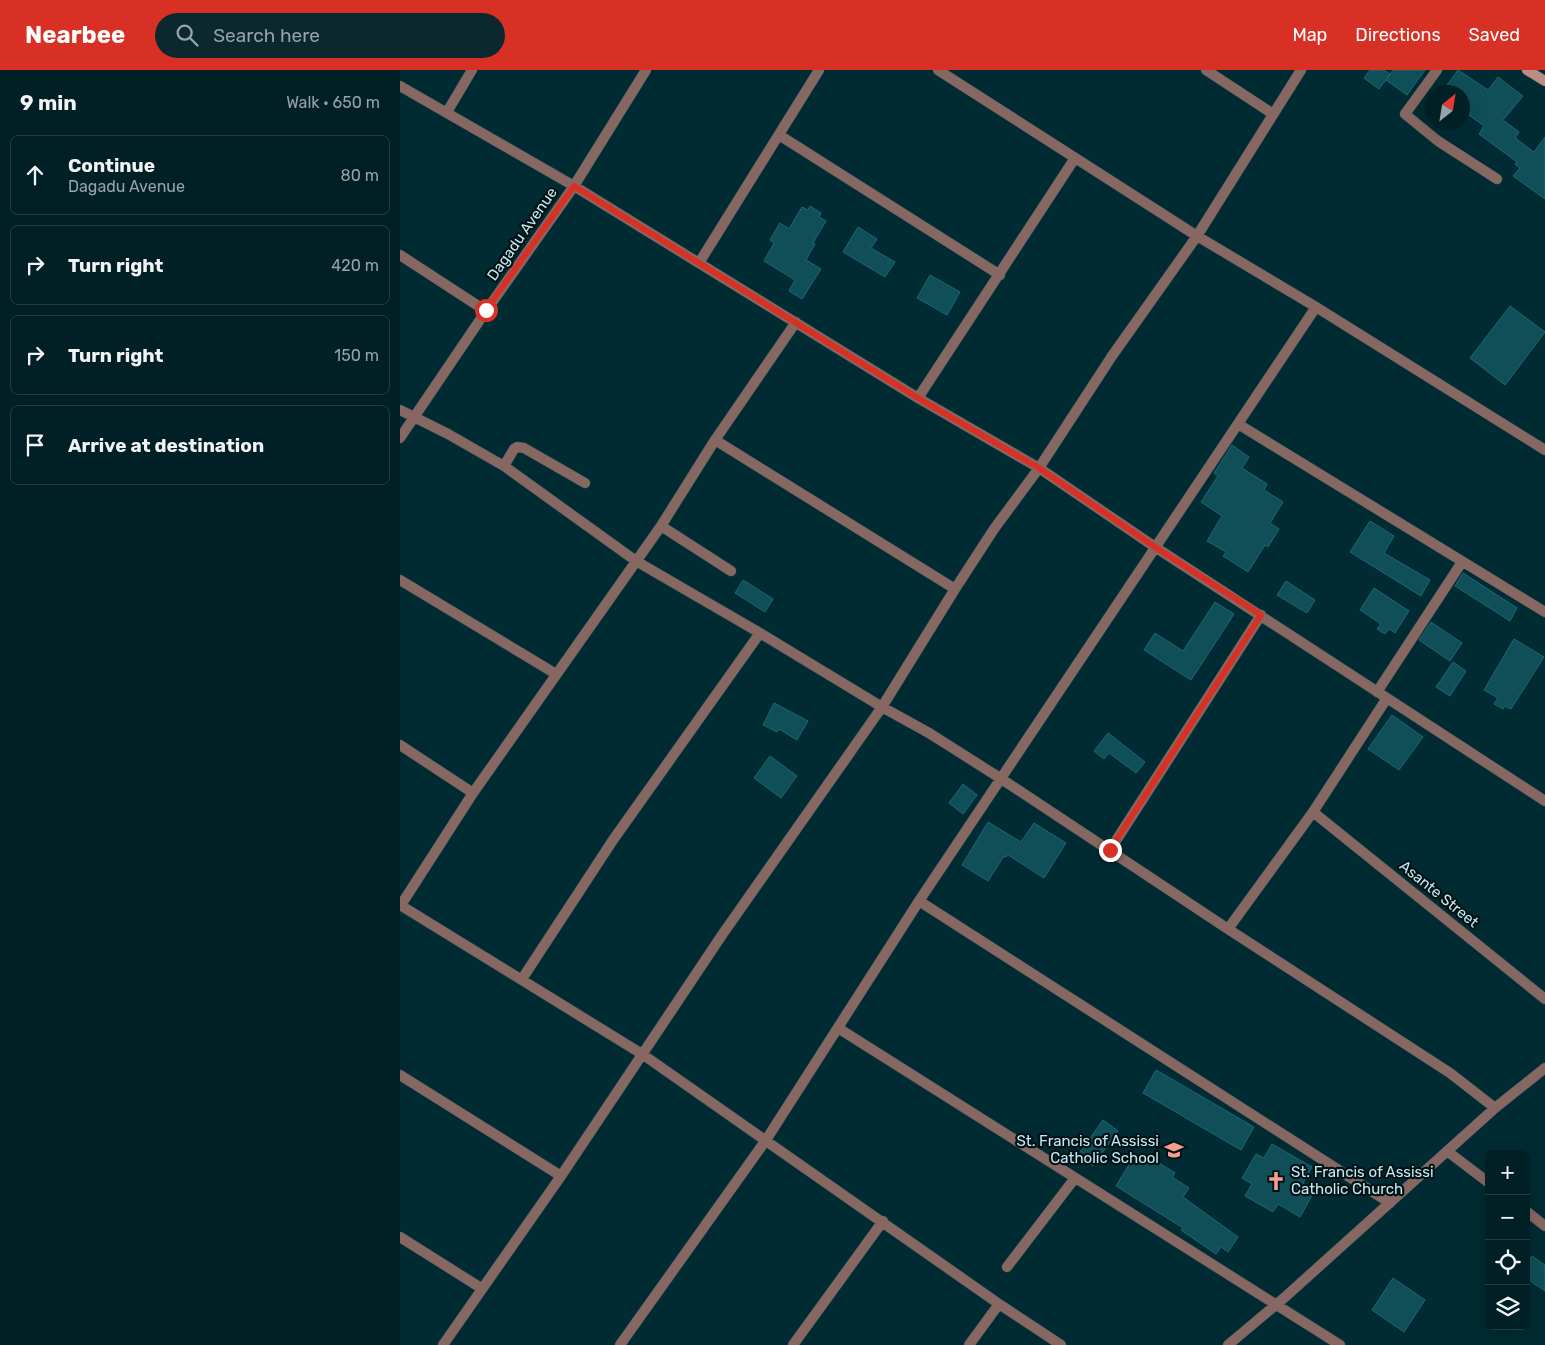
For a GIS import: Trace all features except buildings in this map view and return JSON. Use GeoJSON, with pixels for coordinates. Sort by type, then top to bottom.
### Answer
{"type":"FeatureCollection","features":[{"type":"Feature","properties":{"kind":"main road"},"geometry":{"type":"LineString","coordinates":[[1527,70],[1545,81]]}},
{"type":"Feature","properties":{"kind":"street"},"geometry":{"type":"LineString","coordinates":[[447,112],[472,70]]}},
{"type":"Feature","properties":{"kind":"street","name":"Dagadu Avenue"},"geometry":{"type":"LineString","coordinates":[[400,438],[486,310],[574,186],[646,70]]}},
{"type":"Feature","properties":{"kind":"street"},"geometry":{"type":"LineString","coordinates":[[699,263],[819,70]]}},
{"type":"Feature","properties":{"kind":"street"},"geometry":{"type":"LineString","coordinates":[[938,70],[1197,236],[1316,307],[1545,450]]}},
{"type":"Feature","properties":{"kind":"street"},"geometry":{"type":"LineString","coordinates":[[1206,70],[1273,114]]}},
{"type":"Feature","properties":{"kind":"street"},"geometry":{"type":"LineString","coordinates":[[443,1345],[561,1176],[722,934],[882,707],[954,589],[1039,468],[1112,356],[1197,236],[1301,70]]}},
{"type":"Feature","properties":{"kind":"street"},"geometry":{"type":"LineString","coordinates":[[1437,70],[1405,114],[1438,141],[1497,179]]}},
{"type":"Feature","properties":{"kind":"street"},"geometry":{"type":"LineString","coordinates":[[400,86],[574,186],[918,398],[1039,468],[1155,547],[1545,800]]}},
{"type":"Feature","properties":{"kind":"street"},"geometry":{"type":"LineString","coordinates":[[779,135],[1000,275]]}},
{"type":"Feature","properties":{"kind":"street"},"geometry":{"type":"LineString","coordinates":[[918,398],[1075,158]]}},
{"type":"Feature","properties":{"kind":"street"},"geometry":{"type":"LineString","coordinates":[[400,255],[486,310]]}},
{"type":"Feature","properties":{"kind":"street"},"geometry":{"type":"LineString","coordinates":[[620,1345],[766,1140],[1000,778],[1316,307]]}},
{"type":"Feature","properties":{"kind":"street"},"geometry":{"type":"LineString","coordinates":[[796,322],[715,440],[662,526],[473,793],[400,905],[642,1054],[1061,1345]]}},
{"type":"Feature","properties":{"kind":"street"},"geometry":{"type":"LineString","coordinates":[[400,410],[448,434],[504,466],[636,561],[929,733],[1000,778],[1228,930],[1450,1073],[1496,1108]]}},
{"type":"Feature","properties":{"kind":"street"},"geometry":{"type":"LineString","coordinates":[[1238,424],[1545,612]]}},
{"type":"Feature","properties":{"kind":"street"},"geometry":{"type":"LineString","coordinates":[[715,440],[954,589]]}},
{"type":"Feature","properties":{"kind":"street"},"geometry":{"type":"LineString","coordinates":[[504,466],[514,449],[517,447],[524,448],[585,484]]}},
{"type":"Feature","properties":{"kind":"street"},"geometry":{"type":"LineString","coordinates":[[662,526],[731,571]]}},
{"type":"Feature","properties":{"kind":"street"},"geometry":{"type":"LineString","coordinates":[[1377,692],[1462,562]]}},
{"type":"Feature","properties":{"kind":"street"},"geometry":{"type":"LineString","coordinates":[[400,580],[556,674]]}},
{"type":"Feature","properties":{"kind":"street"},"geometry":{"type":"LineString","coordinates":[[1110,850],[1261,615]]}},
{"type":"Feature","properties":{"kind":"street"},"geometry":{"type":"LineString","coordinates":[[522,980],[613,840],[760,633]]}},
{"type":"Feature","properties":{"kind":"street"},"geometry":{"type":"LineString","coordinates":[[1228,930],[1314,812],[1387,698]]}},
{"type":"Feature","properties":{"kind":"street"},"geometry":{"type":"LineString","coordinates":[[400,745],[473,793]]}},
{"type":"Feature","properties":{"kind":"street","name":"Asante Street"},"geometry":{"type":"LineString","coordinates":[[1314,812],[1545,999]]}},
{"type":"Feature","properties":{"kind":"street"},"geometry":{"type":"LineString","coordinates":[[919,901],[1390,1203]]}},
{"type":"Feature","properties":{"kind":"street"},"geometry":{"type":"LineString","coordinates":[[838,1028],[1276,1305],[1324,1333],[1340,1345]]}},
{"type":"Feature","properties":{"kind":"street"},"geometry":{"type":"LineString","coordinates":[[1228,1345],[1276,1305],[1496,1108],[1545,1068]]}},
{"type":"Feature","properties":{"kind":"street"},"geometry":{"type":"LineString","coordinates":[[400,1076],[561,1176]]}},
{"type":"Feature","properties":{"kind":"street"},"geometry":{"type":"LineString","coordinates":[[1447,1151],[1485,1180]]}},
{"type":"Feature","properties":{"kind":"street"},"geometry":{"type":"LineString","coordinates":[[1007,1267],[1075,1178]]}},
{"type":"Feature","properties":{"kind":"street"},"geometry":{"type":"LineString","coordinates":[[1530,1214],[1545,1226]]}},
{"type":"Feature","properties":{"kind":"street"},"geometry":{"type":"LineString","coordinates":[[793,1345],[883,1221]]}},
{"type":"Feature","properties":{"kind":"street"},"geometry":{"type":"LineString","coordinates":[[400,1237],[481,1288]]}},
{"type":"Feature","properties":{"kind":"street"},"geometry":{"type":"LineString","coordinates":[[969,1345],[1000,1304]]}},
{"type":"Feature","properties":{"kind":"place","name":"St. Francis of Assissi Catholic School"},"geometry":{"type":"Point","coordinates":[1174,1150]}},
{"type":"Feature","properties":{"kind":"place","name":"St. Francis of Assissi Catholic Church"},"geometry":{"type":"Point","coordinates":[1276,1181]}},
{"type":"Feature","properties":{"kind":"route"},"geometry":{"type":"LineString","coordinates":[[486,310],[574,186],[918,398],[1039,468],[1155,547],[1261,615],[1110,850]]}}]}
